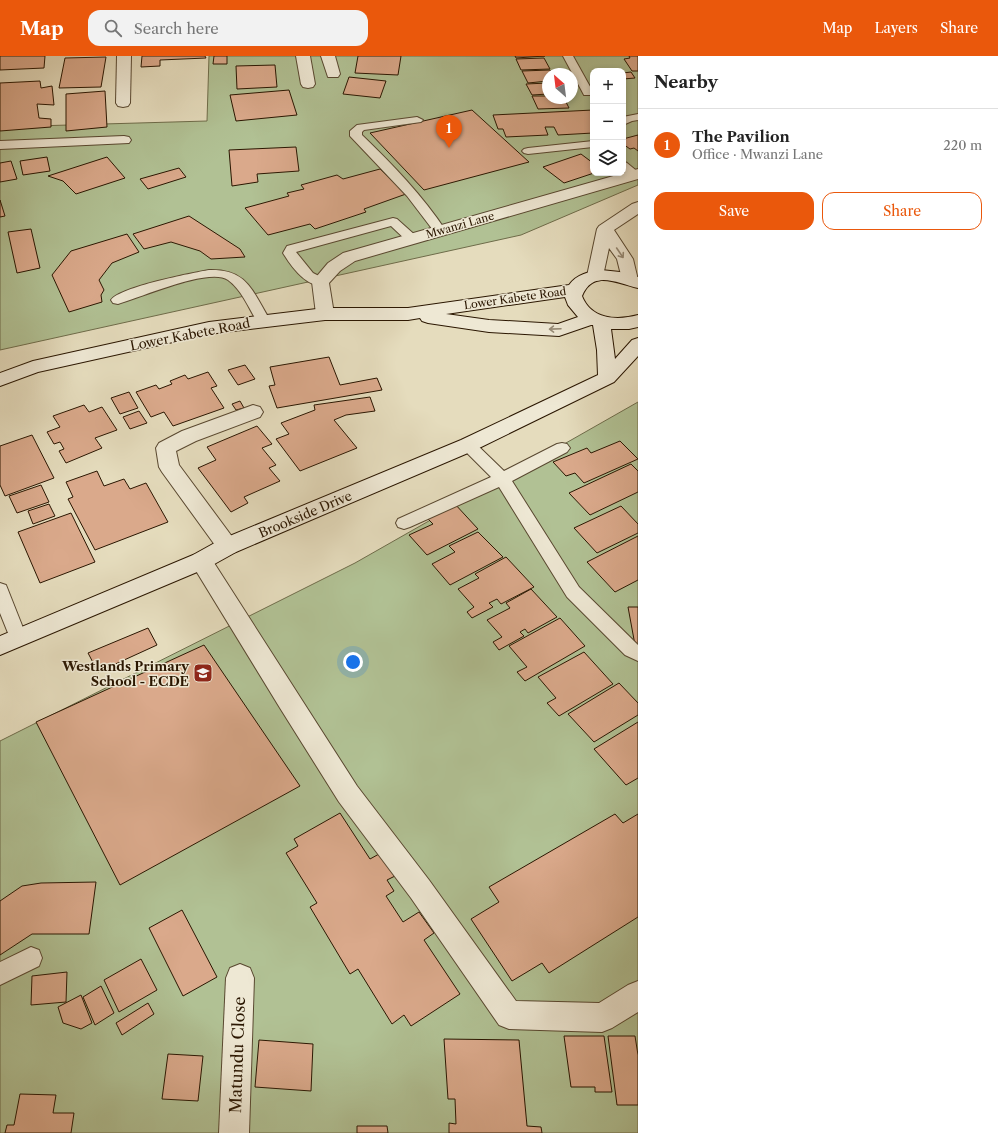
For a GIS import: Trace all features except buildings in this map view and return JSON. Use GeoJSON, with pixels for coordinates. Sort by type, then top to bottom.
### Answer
{"type":"FeatureCollection","features":[{"type":"Feature","properties":{"kind":"street"},"geometry":{"type":"LineString","coordinates":[[123,103],[124,56]]}},
{"type":"Feature","properties":{"kind":"street"},"geometry":{"type":"LineString","coordinates":[[303,56],[308,84]]}},
{"type":"Feature","properties":{"kind":"street"},"geometry":{"type":"LineString","coordinates":[[328,56],[333,74]]}},
{"type":"Feature","properties":{"kind":"street"},"geometry":{"type":"LineString","coordinates":[[0,144],[124,140]]}},
{"type":"Feature","properties":{"kind":"street","name":"Mwanzi Lane"},"geometry":{"type":"LineString","coordinates":[[320,282],[334,267],[349,257],[440,231],[632,171]]}},
{"type":"Feature","properties":{"kind":"street"},"geometry":{"type":"LineString","coordinates":[[595,276],[605,229],[638,207]]}},
{"type":"Feature","properties":{"kind":"street"},"geometry":{"type":"LineString","coordinates":[[605,229],[625,259],[636,282]]}},
{"type":"Feature","properties":{"kind":"street"},"geometry":{"type":"LineString","coordinates":[[636,282],[606,275],[595,276],[583,280],[578,284],[574,290],[573,296],[578,308],[596,320],[616,324],[637,325]]}},
{"type":"Feature","properties":{"kind":"street"},"geometry":{"type":"LineString","coordinates":[[320,282],[325,314]]}},
{"type":"Feature","properties":{"kind":"street","name":"Lower Kabete Road"},"geometry":{"type":"LineString","coordinates":[[0,380],[40,366],[209,328],[263,320],[325,314],[408,314],[574,290]]}},
{"type":"Feature","properties":{"kind":"street","name":"Lower Kabete Road"},"geometry":{"type":"LineString","coordinates":[[408,314],[488,326],[559,330],[596,320]]}},
{"type":"Feature","properties":{"kind":"street"},"geometry":{"type":"LineString","coordinates":[[596,320],[606,350],[607,378]]}},
{"type":"Feature","properties":{"kind":"street","name":"Brookside Drive"},"geometry":{"type":"LineString","coordinates":[[9,642],[201,561],[228,546],[468,445],[607,378],[627,358],[638,344]]}},
{"type":"Feature","properties":{"kind":"street"},"geometry":{"type":"LineString","coordinates":[[228,546],[169,467],[166,448],[189,436],[253,412]]}},
{"type":"Feature","properties":{"kind":"street"},"geometry":{"type":"LineString","coordinates":[[201,561],[348,794],[420,889],[509,1015],[602,1018],[638,995]]}},
{"type":"Feature","properties":{"kind":"street","name":"Matundu Close"},"geometry":{"type":"LineString","coordinates":[[234,1133],[240,978]]}},
{"type":"Feature","properties":{"kind":"lane"},"geometry":{"type":"LineString","coordinates":[[568,56],[588,93]]}},
{"type":"Feature","properties":{"kind":"lane"},"geometry":{"type":"LineString","coordinates":[[626,120],[638,117]]}},
{"type":"Feature","properties":{"kind":"lane"},"geometry":{"type":"LineString","coordinates":[[417,120],[361,127],[356,131],[356,136],[392,171],[426,210],[440,231]]}},
{"type":"Feature","properties":{"kind":"lane"},"geometry":{"type":"LineString","coordinates":[[528,152],[590,144]]}},
{"type":"Feature","properties":{"kind":"lane"},"geometry":{"type":"LineString","coordinates":[[320,282],[308,276],[288,253],[291,249],[393,222],[412,239]]}},
{"type":"Feature","properties":{"kind":"lane"},"geometry":{"type":"LineString","coordinates":[[118,300],[144,290],[197,275],[213,273],[230,275],[243,289],[263,320]]}},
{"type":"Feature","properties":{"kind":"lane"},"geometry":{"type":"LineString","coordinates":[[468,445],[502,479],[518,502],[573,592],[631,650],[638,654]]}},
{"type":"Feature","properties":{"kind":"lane"},"geometry":{"type":"LineString","coordinates":[[404,523],[502,479],[562,448]]}},
{"type":"Feature","properties":{"kind":"lane"},"geometry":{"type":"LineString","coordinates":[[0,590],[9,642]]}},
{"type":"Feature","properties":{"kind":"lane"},"geometry":{"type":"LineString","coordinates":[[0,974],[31,958]]}},
{"type":"Feature","properties":{"kind":"green space"},"geometry":{"type":"Polygon","coordinates":[[[209,56],[638,56],[638,185],[521,235],[0,350],[0,127],[207,121],[209,56]]]}},
{"type":"Feature","properties":{"kind":"green space"},"geometry":{"type":"Polygon","coordinates":[[[638,402],[638,1133],[0,1133],[0,741],[355,563],[638,402]]]}},
{"type":"Feature","properties":{"kind":"place","name":"The Pavilion"},"geometry":{"type":"Point","coordinates":[449,148]}},
{"type":"Feature","properties":{"kind":"place","name":"Westlands Primary School - ECDE"},"geometry":{"type":"Point","coordinates":[203,673]}}]}
